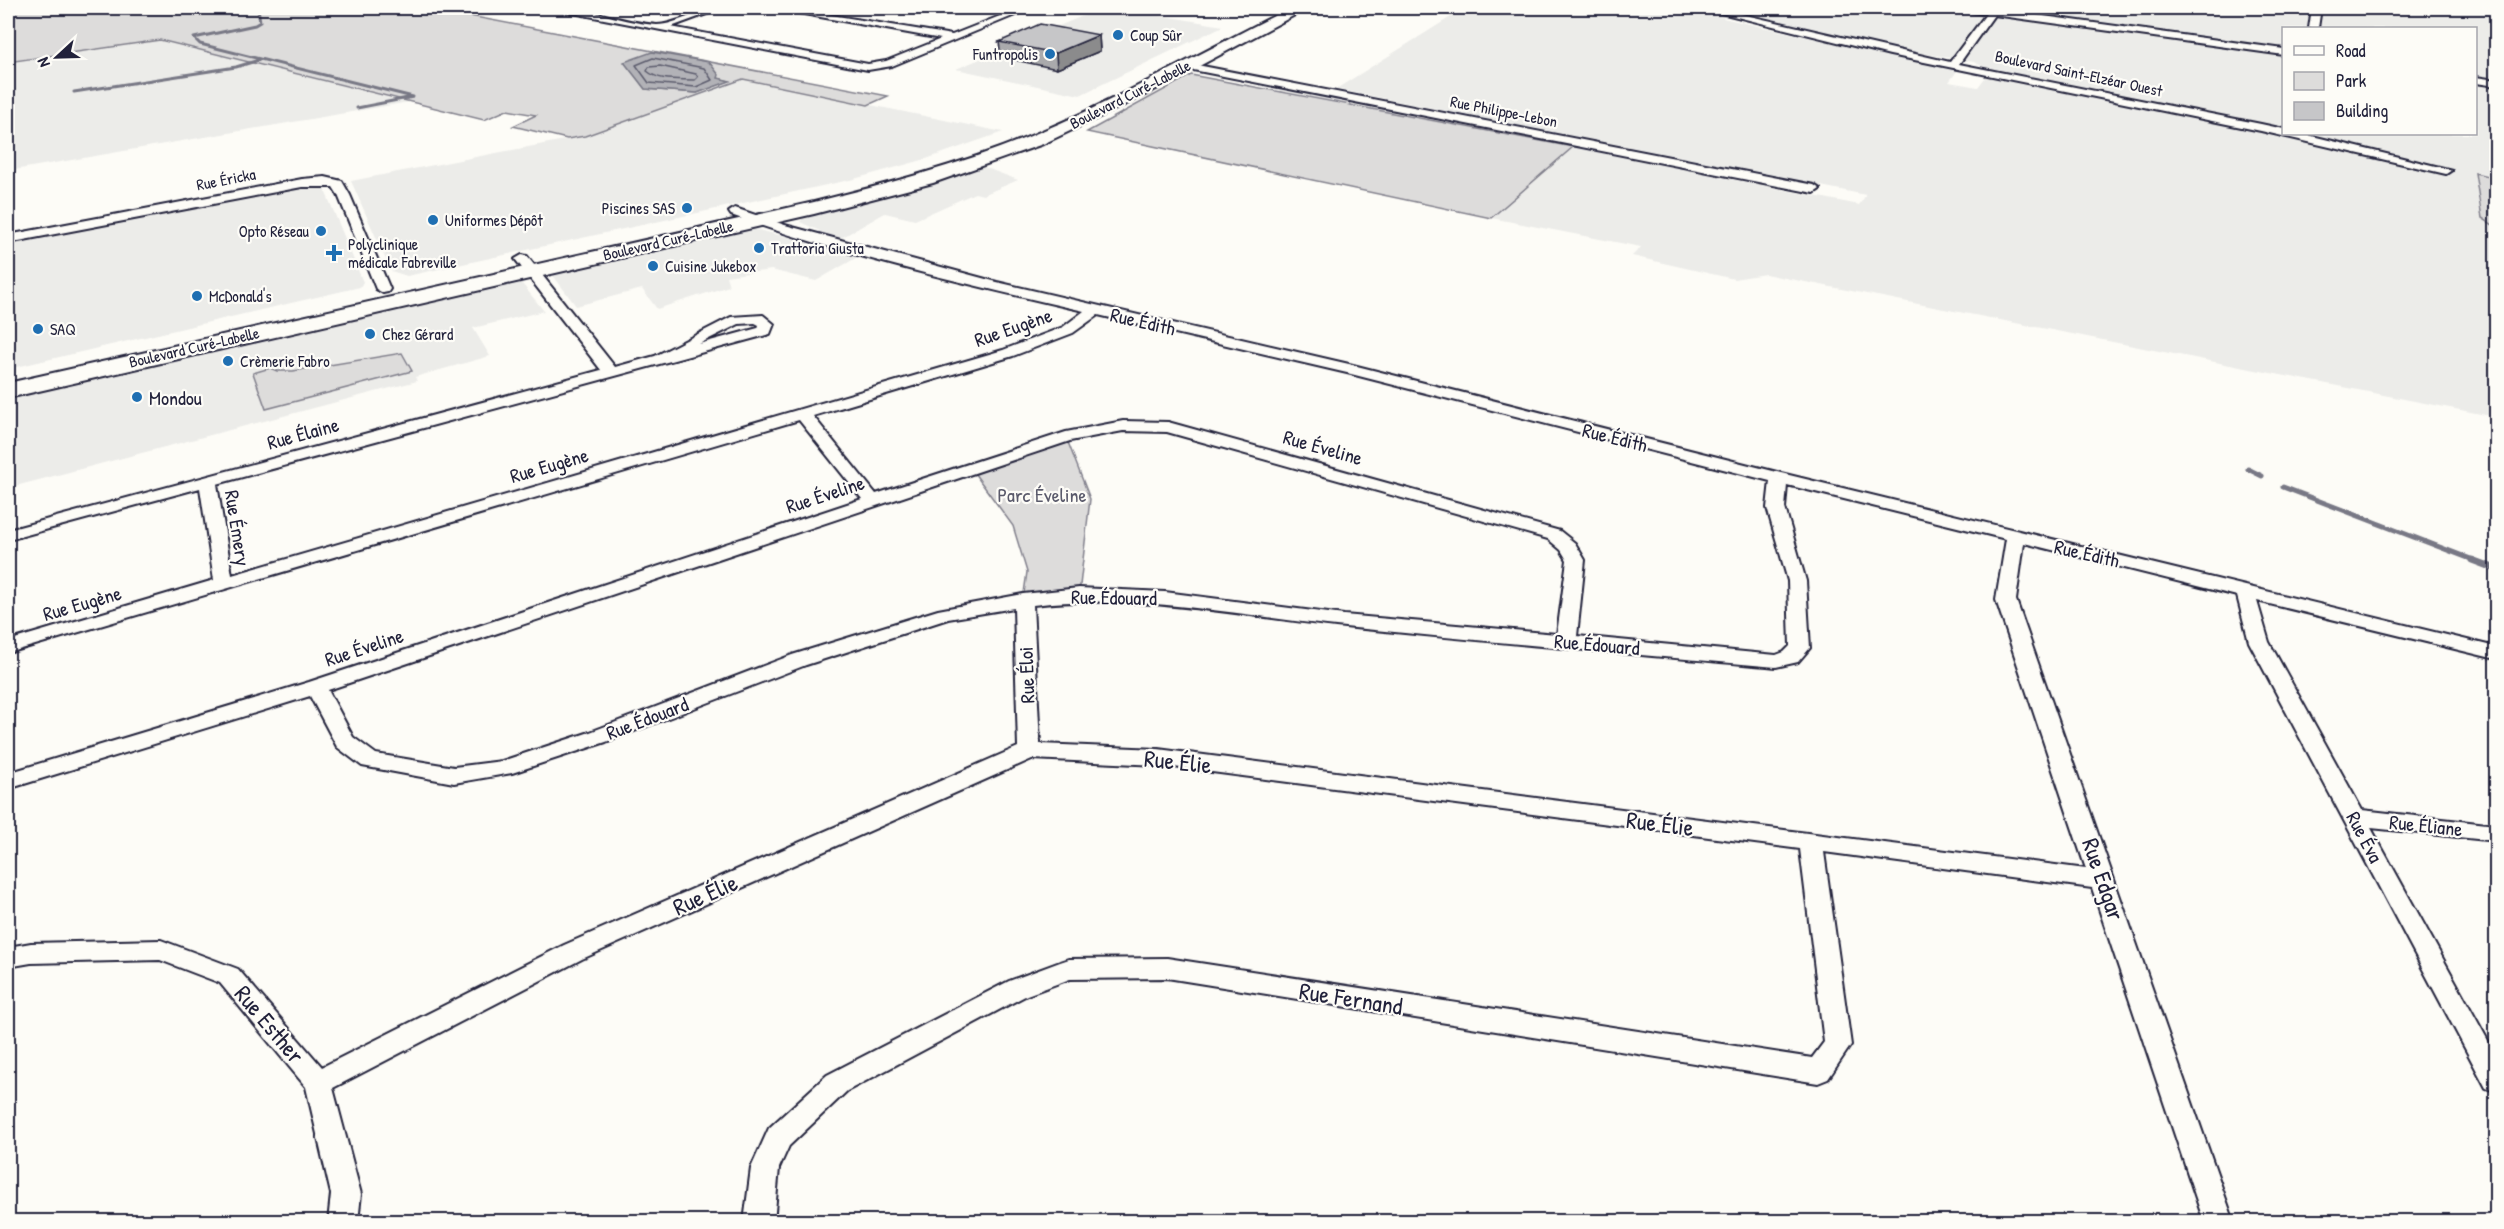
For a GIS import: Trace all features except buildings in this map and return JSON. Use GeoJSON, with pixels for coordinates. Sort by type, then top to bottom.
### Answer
{"type":"FeatureCollection","features":[{"type":"Feature","properties":{"kind":"main road","name":"Boulevard Curé-Labelle"},"geometry":{"type":"LineString","coordinates":[[8,391],[873,180],[985,145],[1068,110],[1274,8]]}},
{"type":"Feature","properties":{"kind":"main road","name":"Boulevard Curé-Labelle"},"geometry":{"type":"LineString","coordinates":[[8,375],[383,290],[527,265],[757,220],[814,208],[913,182],[1020,146],[1077,121],[1301,8]]}},
{"type":"Feature","properties":{"kind":"main road"},"geometry":{"type":"LineString","coordinates":[[798,233],[793,220],[814,208]]}},
{"type":"Feature","properties":{"kind":"street"},"geometry":{"type":"LineString","coordinates":[[552,8],[868,67],[888,64],[1024,9]]}},
{"type":"Feature","properties":{"kind":"street"},"geometry":{"type":"LineString","coordinates":[[579,13],[595,8]]}},
{"type":"Feature","properties":{"kind":"street"},"geometry":{"type":"LineString","coordinates":[[658,28],[719,8]]}},
{"type":"Feature","properties":{"kind":"street"},"geometry":{"type":"LineString","coordinates":[[776,8],[953,38]]}},
{"type":"Feature","properties":{"kind":"street"},"geometry":{"type":"LineString","coordinates":[[1006,8],[1024,9]]}},
{"type":"Feature","properties":{"kind":"street","name":"Boulevard Saint-Elzéar Ouest"},"geometry":{"type":"LineString","coordinates":[[1706,8],[1820,38],[1954,64],[2282,135]]}},
{"type":"Feature","properties":{"kind":"street"},"geometry":{"type":"LineString","coordinates":[[1961,8],[2282,52]]}},
{"type":"Feature","properties":{"kind":"street"},"geometry":{"type":"LineString","coordinates":[[2314,27],[2316,8]]}},
{"type":"Feature","properties":{"kind":"street"},"geometry":{"type":"LineString","coordinates":[[1954,64],[1992,12]]}},
{"type":"Feature","properties":{"kind":"street","name":"Rue Philippe-Lebon"},"geometry":{"type":"LineString","coordinates":[[1187,66],[1814,189]]}},
{"type":"Feature","properties":{"kind":"street"},"geometry":{"type":"LineString","coordinates":[[2477,80],[2496,83]]}},
{"type":"Feature","properties":{"kind":"street","name":"Boulevard Saint-Elzéar Ouest"},"geometry":{"type":"LineString","coordinates":[[2284,135],[2446,170]]}},
{"type":"Feature","properties":{"kind":"street","name":"Rue Éricka"},"geometry":{"type":"LineString","coordinates":[[8,239],[302,183],[329,181],[338,184],[344,195],[383,290]]}},
{"type":"Feature","properties":{"kind":"street","name":"Rue Édith"},"geometry":{"type":"LineString","coordinates":[[735,212],[798,233],[1095,310],[1349,369],[1779,478],[2496,653]]}},
{"type":"Feature","properties":{"kind":"street"},"geometry":{"type":"LineString","coordinates":[[527,265],[610,371]]}},
{"type":"Feature","properties":{"kind":"street","name":"Rue Eugène"},"geometry":{"type":"LineString","coordinates":[[8,647],[1008,353],[1068,330],[1095,310]]}},
{"type":"Feature","properties":{"kind":"street","name":"Rue Élaine"},"geometry":{"type":"LineString","coordinates":[[8,535],[765,331],[767,324],[758,318],[736,320],[662,357]]}},
{"type":"Feature","properties":{"kind":"street"},"geometry":{"type":"LineString","coordinates":[[802,412],[873,502]]}},
{"type":"Feature","properties":{"kind":"street","name":"Rue Éveline"},"geometry":{"type":"LineString","coordinates":[[8,781],[316,687],[1066,437],[1123,426],[1168,427],[1554,535],[1569,547],[1576,561],[1566,641]]}},
{"type":"Feature","properties":{"kind":"street","name":"Rue Édouard"},"geometry":{"type":"LineString","coordinates":[[316,687],[345,742],[370,760],[454,775],[504,768],[598,737],[799,660],[945,614],[1023,600],[1079,594],[1165,598],[1344,621],[1776,661],[1791,657],[1800,648],[1797,581],[1776,508],[1779,478]]}},
{"type":"Feature","properties":{"kind":"street","name":"Rue Émery"},"geometry":{"type":"LineString","coordinates":[[208,481],[224,583]]}},
{"type":"Feature","properties":{"kind":"street","name":"Rue Edgar"},"geometry":{"type":"LineString","coordinates":[[2016,536],[2006,600],[2104,880],[2219,1221]]}},
{"type":"Feature","properties":{"kind":"street","name":"Rue Éva"},"geometry":{"type":"LineString","coordinates":[[2245,591],[2259,642],[2496,1080]]}},
{"type":"Feature","properties":{"kind":"street","name":"Rue Éloi"},"geometry":{"type":"LineString","coordinates":[[1023,600],[1029,751]]}},
{"type":"Feature","properties":{"kind":"street","name":"Rue Élie"},"geometry":{"type":"LineString","coordinates":[[318,1082],[573,952],[1029,751],[1158,757],[2104,880]]}},
{"type":"Feature","properties":{"kind":"street","name":"Rue Éliane"},"geometry":{"type":"LineString","coordinates":[[2355,818],[2496,832]]}},
{"type":"Feature","properties":{"kind":"street","name":"Rue Fernand"},"geometry":{"type":"LineString","coordinates":[[759,1221],[765,1168],[779,1137],[837,1083],[1018,988],[1069,969],[1167,968],[1818,1071],[1838,1045],[1811,843]]}},
{"type":"Feature","properties":{"kind":"street","name":"Rue Esther"},"geometry":{"type":"LineString","coordinates":[[8,957],[32,953],[161,950],[229,976],[318,1082],[346,1194],[343,1221]]}},
{"type":"Feature","properties":{"kind":"shaded area"},"geometry":{"type":"Polygon","coordinates":[[[1102,8],[1117,8],[1223,26],[1080,95],[956,69],[1102,8]]]}},
{"type":"Feature","properties":{"kind":"shaded area"},"geometry":{"type":"Polygon","coordinates":[[[1465,8],[1679,8],[1694,11],[1700,8],[2496,8],[2496,178],[2475,173],[2482,218],[2496,227],[2496,417],[1765,274],[1734,279],[1632,256],[1641,247],[1491,218],[1573,147],[1859,205],[1866,195],[1336,89],[1465,8]],[[1732,11],[1723,18],[1957,71],[1949,82],[1978,87],[1991,70],[1974,62],[1832,38],[1732,11]]]}},
{"type":"Feature","properties":{"kind":"shaded area"},"geometry":{"type":"Polygon","coordinates":[[[160,40],[409,102],[8,171],[8,62],[160,40]]]}},
{"type":"Feature","properties":{"kind":"shaded area"},"geometry":{"type":"Polygon","coordinates":[[[743,79],[1003,132],[926,159],[854,179],[407,276],[391,271],[351,181],[585,136],[743,79]]]}},
{"type":"Feature","properties":{"kind":"shaded area"},"geometry":{"type":"Polygon","coordinates":[[[981,166],[1018,180],[983,195],[975,193],[915,220],[885,213],[841,238],[819,232],[800,222],[804,216],[875,199],[981,166]]]}},
{"type":"Feature","properties":{"kind":"shaded area"},"geometry":{"type":"Polygon","coordinates":[[[306,186],[327,187],[324,188],[363,282],[360,287],[8,369],[8,243],[306,186]]]}},
{"type":"Feature","properties":{"kind":"shaded area"},"geometry":{"type":"Polygon","coordinates":[[[750,228],[861,255],[816,281],[771,270],[726,276],[729,286],[657,309],[642,289],[576,306],[552,274],[750,228]]]}},
{"type":"Feature","properties":{"kind":"shaded area"},"geometry":{"type":"Polygon","coordinates":[[[519,280],[544,311],[473,328],[490,356],[415,377],[417,381],[8,488],[8,398],[519,280]]]}},
{"type":"Feature","properties":{"kind":"green space"},"geometry":{"type":"Polygon","coordinates":[[[8,8],[428,8],[888,96],[868,105],[743,79],[585,136],[567,139],[513,126],[536,115],[507,110],[484,120],[160,40],[8,62],[8,8]],[[625,62],[645,89],[697,93],[729,81],[717,78],[709,62],[625,62]]]}},
{"type":"Feature","properties":{"kind":"green space"},"geometry":{"type":"Polygon","coordinates":[[[1191,75],[1573,147],[1491,218],[1087,132],[1191,75]]]}},
{"type":"Feature","properties":{"kind":"green space"},"geometry":{"type":"Polygon","coordinates":[[[2475,173],[2496,178],[2496,227],[2482,218],[2475,173]]]}},
{"type":"Feature","properties":{"kind":"green space"},"geometry":{"type":"Polygon","coordinates":[[[402,353],[412,371],[266,409],[253,373],[270,368],[277,371],[293,371],[402,353]]]}},
{"type":"Feature","properties":{"kind":"green space","name":"Parc Éveline"},"geometry":{"type":"Polygon","coordinates":[[[1066,437],[1090,499],[1079,594],[1023,600],[1027,572],[1013,526],[972,470],[1066,437]]]}},
{"type":"Feature","properties":{"kind":"water"},"geometry":{"type":"Polygon","coordinates":[[[652,52],[709,62],[719,75],[718,78],[730,81],[697,93],[645,89],[624,62],[652,52]]]}},
{"type":"Feature","properties":{"kind":"waterway"},"geometry":{"type":"LineString","coordinates":[[258,8],[260,22],[255,25],[194,38],[200,44],[413,97],[357,108]]}},
{"type":"Feature","properties":{"kind":"waterway"},"geometry":{"type":"LineString","coordinates":[[74,92],[236,67],[259,60]]}},
{"type":"Feature","properties":{"kind":"waterway"},"geometry":{"type":"LineString","coordinates":[[2248,469],[2262,476]]}},
{"type":"Feature","properties":{"kind":"waterway"},"geometry":{"type":"LineString","coordinates":[[2283,487],[2476,561]]}},
{"type":"Feature","properties":{"kind":"waterway"},"geometry":{"type":"LineString","coordinates":[[2472,560],[2496,569]]}},
{"type":"Feature","properties":{"kind":"place","name":"Coup Sûr"},"geometry":{"type":"Point","coordinates":[1118,35]}},
{"type":"Feature","properties":{"kind":"place","name":"Funtropolis"},"geometry":{"type":"Point","coordinates":[1050,54]}},
{"type":"Feature","properties":{"kind":"place","name":"Piscines SAS"},"geometry":{"type":"Point","coordinates":[687,208]}},
{"type":"Feature","properties":{"kind":"place","name":"Uniformes Dépôt"},"geometry":{"type":"Point","coordinates":[433,220]}},
{"type":"Feature","properties":{"kind":"place","name":"Opto Réseau"},"geometry":{"type":"Point","coordinates":[321,231]}},
{"type":"Feature","properties":{"kind":"place","name":"Trattoria Giusta"},"geometry":{"type":"Point","coordinates":[759,248]}},
{"type":"Feature","properties":{"kind":"place","name":"Polyclinique médicale Fabreville"},"geometry":{"type":"Point","coordinates":[334,253]}},
{"type":"Feature","properties":{"kind":"place","name":"Cuisine Jukebox"},"geometry":{"type":"Point","coordinates":[653,266]}},
{"type":"Feature","properties":{"kind":"place","name":"McDonald's"},"geometry":{"type":"Point","coordinates":[197,296]}},
{"type":"Feature","properties":{"kind":"place","name":"SAQ"},"geometry":{"type":"Point","coordinates":[38,329]}},
{"type":"Feature","properties":{"kind":"place","name":"Chez Gérard"},"geometry":{"type":"Point","coordinates":[370,334]}},
{"type":"Feature","properties":{"kind":"place","name":"Crèmerie Fabro"},"geometry":{"type":"Point","coordinates":[228,361]}},
{"type":"Feature","properties":{"kind":"place","name":"Mondou"},"geometry":{"type":"Point","coordinates":[137,397]}}]}
